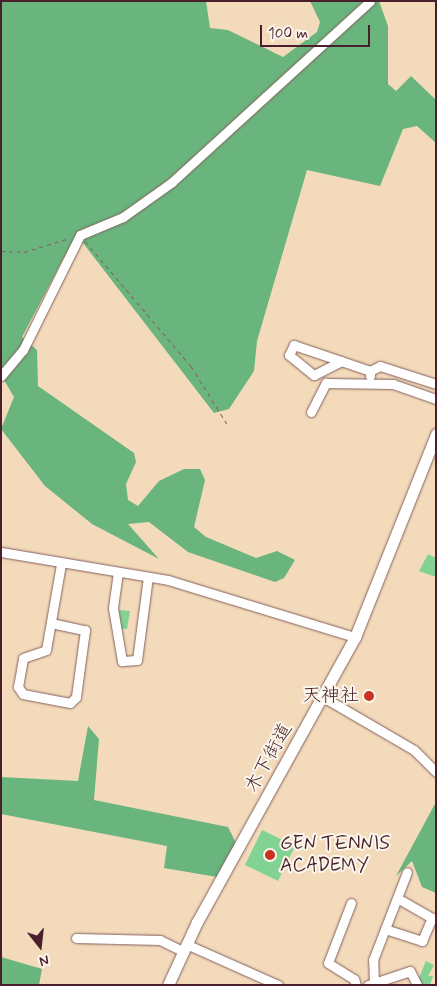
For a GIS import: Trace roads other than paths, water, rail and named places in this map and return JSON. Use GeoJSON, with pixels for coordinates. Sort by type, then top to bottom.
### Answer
{"type":"FeatureCollection","features":[{"type":"Feature","properties":{"kind":"main road","name":"木下街道"},"geometry":{"type":"LineString","coordinates":[[168,985],[185,947],[355,637],[436,434]]}},
{"type":"Feature","properties":{"kind":"street"},"geometry":{"type":"LineString","coordinates":[[1,376],[23,350],[80,235],[123,217],[172,182],[370,1]]}},
{"type":"Feature","properties":{"kind":"street"},"geometry":{"type":"LineString","coordinates":[[341,361],[314,375],[289,355],[294,345],[341,361],[370,371],[380,366],[436,384]]}},
{"type":"Feature","properties":{"kind":"street"},"geometry":{"type":"LineString","coordinates":[[370,371],[370,384]]}},
{"type":"Feature","properties":{"kind":"street"},"geometry":{"type":"LineString","coordinates":[[311,412],[326,384],[393,384],[436,399]]}},
{"type":"Feature","properties":{"kind":"street"},"geometry":{"type":"LineString","coordinates":[[1,552],[61,564],[148,577],[355,637]]}},
{"type":"Feature","properties":{"kind":"street"},"geometry":{"type":"LineString","coordinates":[[51,623],[85,630],[76,696],[70,703],[23,694],[18,686],[23,658],[46,650],[61,564]]}},
{"type":"Feature","properties":{"kind":"street"},"geometry":{"type":"LineString","coordinates":[[118,572],[114,608],[122,661],[137,660],[148,577]]}},
{"type":"Feature","properties":{"kind":"street"},"geometry":{"type":"LineString","coordinates":[[323,697],[414,750],[436,772]]}},
{"type":"Feature","properties":{"kind":"street"},"geometry":{"type":"LineString","coordinates":[[408,872],[373,960],[371,984],[410,971],[417,985]]}},
{"type":"Feature","properties":{"kind":"street"},"geometry":{"type":"LineString","coordinates":[[385,929],[422,941],[432,918],[397,898]]}},
{"type":"Feature","properties":{"kind":"street"},"geometry":{"type":"LineString","coordinates":[[351,903],[328,963],[354,979],[356,985]]}},
{"type":"Feature","properties":{"kind":"street"},"geometry":{"type":"LineString","coordinates":[[76,938],[160,940],[185,947],[278,985]]}},
{"type":"Feature","properties":{"kind":"place","name":"天神社"},"geometry":{"type":"Point","coordinates":[369,696]}},
{"type":"Feature","properties":{"kind":"place","name":"GEN TENNIS ACADEMY"},"geometry":{"type":"Point","coordinates":[270,855]}}]}
